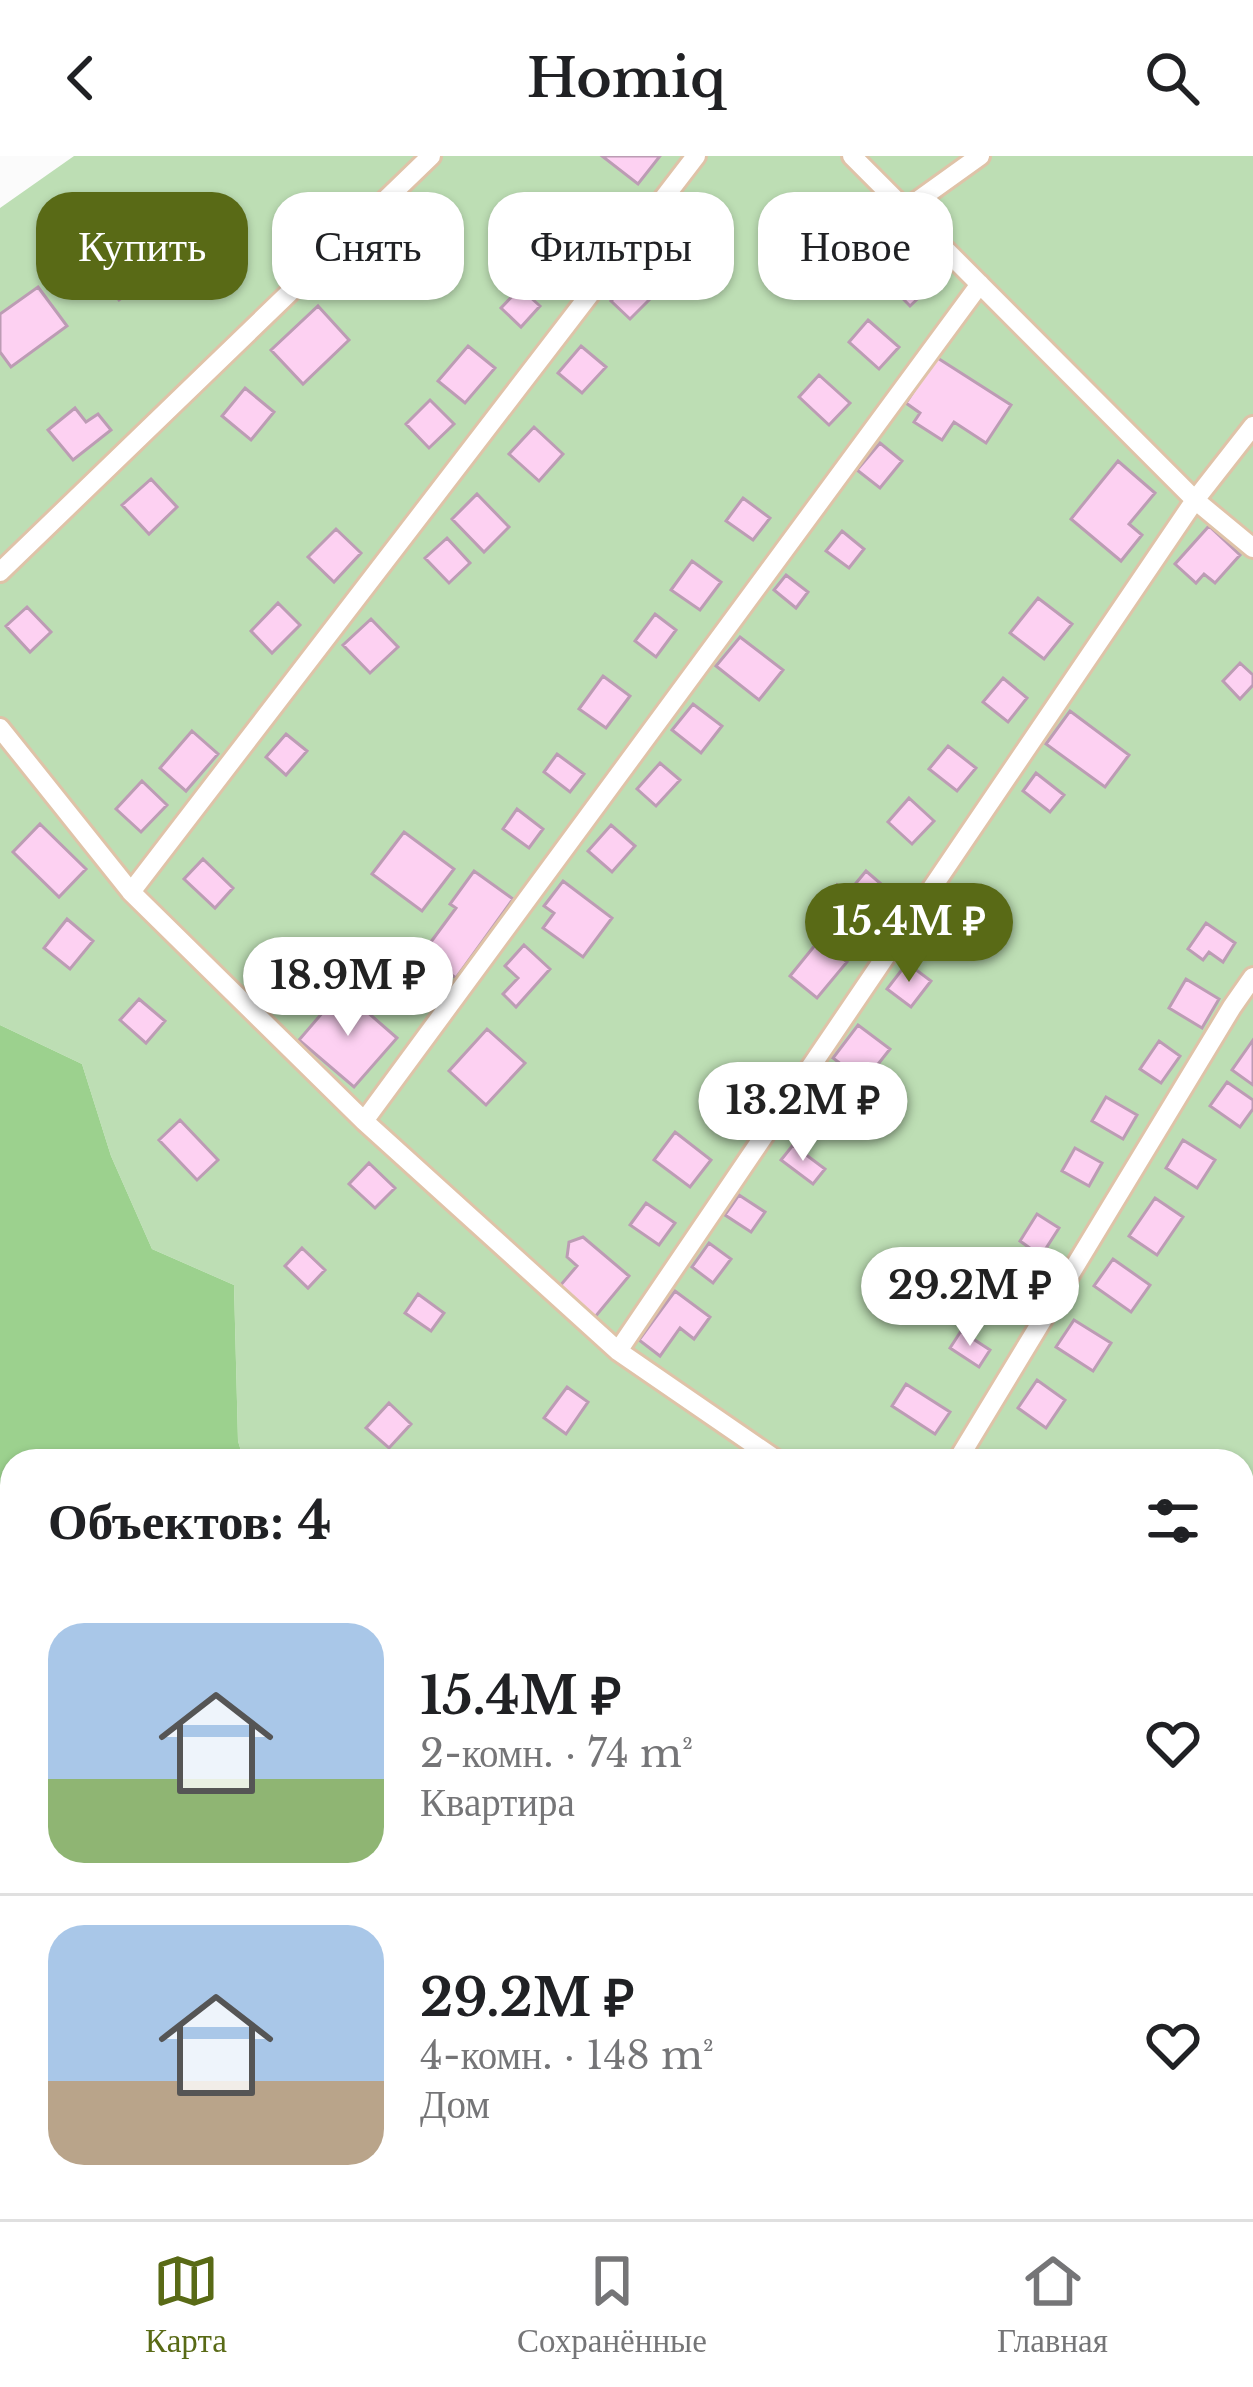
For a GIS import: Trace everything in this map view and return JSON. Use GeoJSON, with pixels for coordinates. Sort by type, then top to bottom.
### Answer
{"type":"FeatureCollection","features":[{"type":"Feature","properties":{"kind":"lane"},"geometry":{"type":"LineString","coordinates":[[0,572],[431,156]]}},
{"type":"Feature","properties":{"kind":"lane"},"geometry":{"type":"LineString","coordinates":[[131,892],[696,156]]}},
{"type":"Feature","properties":{"kind":"lane"},"geometry":{"type":"LineString","coordinates":[[852,156],[889,192]]}},
{"type":"Feature","properties":{"kind":"lane"},"geometry":{"type":"LineString","coordinates":[[930,192],[980,156]]}},
{"type":"Feature","properties":{"kind":"lane"},"geometry":{"type":"LineString","coordinates":[[953,257],[1195,500],[1253,548]]}},
{"type":"Feature","properties":{"kind":"lane"},"geometry":{"type":"LineString","coordinates":[[364,1121],[980,284]]}},
{"type":"Feature","properties":{"kind":"lane"},"geometry":{"type":"LineString","coordinates":[[619,1352],[1195,500],[1253,426]]}},
{"type":"Feature","properties":{"kind":"lane"},"geometry":{"type":"LineString","coordinates":[[0,728],[131,892],[364,1121],[619,1352],[760,1449]]}},
{"type":"Feature","properties":{"kind":"lane"},"geometry":{"type":"LineString","coordinates":[[964,1449],[1253,977]]}},
{"type":"Feature","properties":{"kind":"green space"},"geometry":{"type":"Polygon","coordinates":[[[74,156],[1253,156],[1253,1449],[240,1449],[234,1285],[152,1249],[111,1156],[82,1064],[0,1025],[0,208],[74,156]]]}},
{"type":"Feature","properties":{"kind":"green space"},"geometry":{"type":"Polygon","coordinates":[[[0,1025],[82,1064],[111,1156],[152,1249],[234,1285],[240,1449],[0,1449],[0,1025]]]}},
{"type":"Feature","properties":{"kind":"building"},"geometry":{"type":"Polygon","coordinates":[[[602,156],[660,156],[638,184],[602,156]]]}},
{"type":"Feature","properties":{"kind":"building"},"geometry":{"type":"Polygon","coordinates":[[[36,288],[36,300],[48,300],[67,326],[11,367],[0,352],[0,314],[36,288]]]}},
{"type":"Feature","properties":{"kind":"building"},"geometry":{"type":"Polygon","coordinates":[[[509,300],[533,300],[540,306],[521,327],[501,308],[509,300]]]}},
{"type":"Feature","properties":{"kind":"building"},"geometry":{"type":"Polygon","coordinates":[[[612,300],[649,300],[630,319],[612,300]]]}},
{"type":"Feature","properties":{"kind":"building"},"geometry":{"type":"Polygon","coordinates":[[[318,306],[349,340],[303,384],[271,350],[318,306]]]}},
{"type":"Feature","properties":{"kind":"building"},"geometry":{"type":"Polygon","coordinates":[[[868,320],[899,347],[879,369],[849,342],[868,320]]]}},
{"type":"Feature","properties":{"kind":"building"},"geometry":{"type":"Polygon","coordinates":[[[468,346],[495,368],[465,403],[438,381],[468,346]]]}},
{"type":"Feature","properties":{"kind":"building"},"geometry":{"type":"Polygon","coordinates":[[[581,346],[606,367],[582,393],[558,373],[581,346]]]}},
{"type":"Feature","properties":{"kind":"building"},"geometry":{"type":"Polygon","coordinates":[[[936,357],[1011,405],[986,443],[954,422],[942,440],[914,422],[920,413],[906,403],[936,357]]]}},
{"type":"Feature","properties":{"kind":"building"},"geometry":{"type":"Polygon","coordinates":[[[819,375],[850,403],[829,425],[799,397],[819,375]]]}},
{"type":"Feature","properties":{"kind":"building"},"geometry":{"type":"Polygon","coordinates":[[[245,388],[274,412],[251,440],[222,416],[245,388]]]}},
{"type":"Feature","properties":{"kind":"building"},"geometry":{"type":"Polygon","coordinates":[[[430,400],[454,424],[429,448],[406,424],[430,400]]]}},
{"type":"Feature","properties":{"kind":"building"},"geometry":{"type":"Polygon","coordinates":[[[75,408],[86,422],[98,414],[111,430],[73,460],[48,430],[75,408]]]}},
{"type":"Feature","properties":{"kind":"building"},"geometry":{"type":"Polygon","coordinates":[[[534,427],[563,454],[539,481],[509,454],[534,427]]]}},
{"type":"Feature","properties":{"kind":"building"},"geometry":{"type":"Polygon","coordinates":[[[880,443],[902,461],[880,488],[857,470],[880,443]]]}},
{"type":"Feature","properties":{"kind":"building"},"geometry":{"type":"Polygon","coordinates":[[[1118,461],[1155,493],[1129,524],[1142,535],[1121,561],[1071,519],[1118,461]]]}},
{"type":"Feature","properties":{"kind":"building"},"geometry":{"type":"Polygon","coordinates":[[[151,479],[177,507],[149,534],[122,505],[151,479]]]}},
{"type":"Feature","properties":{"kind":"building"},"geometry":{"type":"Polygon","coordinates":[[[477,494],[509,527],[484,552],[452,519],[477,494]]]}},
{"type":"Feature","properties":{"kind":"building"},"geometry":{"type":"Polygon","coordinates":[[[743,498],[770,518],[753,540],[726,521],[743,498]]]}},
{"type":"Feature","properties":{"kind":"building"},"geometry":{"type":"Polygon","coordinates":[[[1209,526],[1240,555],[1215,583],[1204,574],[1196,583],[1175,564],[1209,526]]]}},
{"type":"Feature","properties":{"kind":"building"},"geometry":{"type":"Polygon","coordinates":[[[336,529],[361,553],[334,582],[308,557],[336,529]]]}},
{"type":"Feature","properties":{"kind":"building"},"geometry":{"type":"Polygon","coordinates":[[[842,531],[864,549],[849,568],[826,551],[842,531]]]}},
{"type":"Feature","properties":{"kind":"building"},"geometry":{"type":"Polygon","coordinates":[[[447,538],[470,563],[449,583],[425,558],[447,538]]]}},
{"type":"Feature","properties":{"kind":"building"},"geometry":{"type":"Polygon","coordinates":[[[692,561],[721,582],[700,610],[671,590],[692,561]]]}},
{"type":"Feature","properties":{"kind":"building"},"geometry":{"type":"Polygon","coordinates":[[[786,575],[808,592],[796,608],[774,590],[786,575]]]}},
{"type":"Feature","properties":{"kind":"building"},"geometry":{"type":"Polygon","coordinates":[[[1038,598],[1072,624],[1044,659],[1010,633],[1038,598]]]}},
{"type":"Feature","properties":{"kind":"building"},"geometry":{"type":"Polygon","coordinates":[[[278,603],[300,625],[272,653],[251,631],[278,603]]]}},
{"type":"Feature","properties":{"kind":"building"},"geometry":{"type":"Polygon","coordinates":[[[27,607],[51,632],[30,652],[6,626],[27,607]]]}},
{"type":"Feature","properties":{"kind":"building"},"geometry":{"type":"Polygon","coordinates":[[[655,614],[676,630],[656,657],[635,641],[655,614]]]}},
{"type":"Feature","properties":{"kind":"building"},"geometry":{"type":"Polygon","coordinates":[[[371,619],[398,647],[370,673],[343,645],[371,619]]]}},
{"type":"Feature","properties":{"kind":"building"},"geometry":{"type":"Polygon","coordinates":[[[740,637],[783,670],[759,700],[716,666],[740,637]]]}},
{"type":"Feature","properties":{"kind":"building"},"geometry":{"type":"Polygon","coordinates":[[[1240,663],[1253,675],[1253,685],[1240,699],[1223,681],[1240,663]]]}},
{"type":"Feature","properties":{"kind":"building"},"geometry":{"type":"Polygon","coordinates":[[[603,676],[630,696],[606,728],[579,709],[603,676]]]}},
{"type":"Feature","properties":{"kind":"building"},"geometry":{"type":"Polygon","coordinates":[[[1003,678],[1027,698],[1008,722],[983,702],[1003,678]]]}},
{"type":"Feature","properties":{"kind":"building"},"geometry":{"type":"Polygon","coordinates":[[[693,704],[722,726],[701,753],[672,730],[693,704]]]}},
{"type":"Feature","properties":{"kind":"building"},"geometry":{"type":"Polygon","coordinates":[[[1070,711],[1129,755],[1105,787],[1046,744],[1070,711]]]}},
{"type":"Feature","properties":{"kind":"building"},"geometry":{"type":"Polygon","coordinates":[[[192,731],[218,754],[186,791],[160,768],[192,731]]]}},
{"type":"Feature","properties":{"kind":"building"},"geometry":{"type":"Polygon","coordinates":[[[286,734],[307,751],[286,775],[266,757],[286,734]]]}},
{"type":"Feature","properties":{"kind":"building"},"geometry":{"type":"Polygon","coordinates":[[[948,746],[976,768],[957,791],[929,769],[948,746]]]}},
{"type":"Feature","properties":{"kind":"building"},"geometry":{"type":"Polygon","coordinates":[[[557,754],[584,774],[570,792],[544,772],[557,754]]]}},
{"type":"Feature","properties":{"kind":"building"},"geometry":{"type":"Polygon","coordinates":[[[660,763],[680,780],[656,806],[637,789],[660,763]]]}},
{"type":"Feature","properties":{"kind":"building"},"geometry":{"type":"Polygon","coordinates":[[[1036,773],[1064,795],[1050,812],[1023,791],[1036,773]]]}},
{"type":"Feature","properties":{"kind":"building"},"geometry":{"type":"Polygon","coordinates":[[[142,781],[167,805],[141,832],[116,809],[142,781]]]}},
{"type":"Feature","properties":{"kind":"building"},"geometry":{"type":"Polygon","coordinates":[[[909,798],[934,821],[912,844],[888,822],[909,798]]]}},
{"type":"Feature","properties":{"kind":"building"},"geometry":{"type":"Polygon","coordinates":[[[517,809],[543,829],[529,848],[503,829],[517,809]]]}},
{"type":"Feature","properties":{"kind":"building"},"geometry":{"type":"Polygon","coordinates":[[[40,824],[86,869],[59,897],[13,852],[40,824]]]}},
{"type":"Feature","properties":{"kind":"building"},"geometry":{"type":"Polygon","coordinates":[[[611,825],[635,846],[612,872],[588,851],[611,825]]]}},
{"type":"Feature","properties":{"kind":"building"},"geometry":{"type":"Polygon","coordinates":[[[404,832],[454,869],[422,911],[372,874],[404,832]]]}},
{"type":"Feature","properties":{"kind":"building"},"geometry":{"type":"Polygon","coordinates":[[[203,859],[233,888],[215,908],[184,879],[203,859]]]}},
{"type":"Feature","properties":{"kind":"building"},"geometry":{"type":"Polygon","coordinates":[[[474,871],[513,899],[456,978],[422,954],[456,908],[450,904],[474,871]]]}},
{"type":"Feature","properties":{"kind":"building"},"geometry":{"type":"Polygon","coordinates":[[[866,871],[895,896],[873,922],[858,910],[848,922],[823,901],[837,885],[847,894],[866,871]]]}},
{"type":"Feature","properties":{"kind":"building"},"geometry":{"type":"Polygon","coordinates":[[[563,881],[612,918],[583,957],[543,928],[554,913],[544,906],[563,881]]]}},
{"type":"Feature","properties":{"kind":"building"},"geometry":{"type":"Polygon","coordinates":[[[950,902],[972,918],[949,949],[927,932],[950,902]]]}},
{"type":"Feature","properties":{"kind":"building"},"geometry":{"type":"Polygon","coordinates":[[[67,919],[93,941],[70,969],[44,948],[67,919]]]}},
{"type":"Feature","properties":{"kind":"building"},"geometry":{"type":"Polygon","coordinates":[[[1206,923],[1235,943],[1223,962],[1209,952],[1203,960],[1188,949],[1206,923]]]}},
{"type":"Feature","properties":{"kind":"building"},"geometry":{"type":"Polygon","coordinates":[[[820,939],[847,962],[817,998],[790,976],[820,939]]]}},
{"type":"Feature","properties":{"kind":"building"},"geometry":{"type":"Polygon","coordinates":[[[524,945],[550,969],[516,1007],[503,994],[518,978],[505,966],[524,945]]]}},
{"type":"Feature","properties":{"kind":"building"},"geometry":{"type":"Polygon","coordinates":[[[907,963],[931,981],[911,1007],[887,989],[907,963]]]}},
{"type":"Feature","properties":{"kind":"building"},"geometry":{"type":"Polygon","coordinates":[[[1186,979],[1219,999],[1202,1028],[1169,1008],[1186,979]]]}},
{"type":"Feature","properties":{"kind":"building"},"geometry":{"type":"Polygon","coordinates":[[[342,990],[397,1038],[354,1087],[299,1040],[342,990]]]}},
{"type":"Feature","properties":{"kind":"building"},"geometry":{"type":"Polygon","coordinates":[[[139,999],[165,1021],[146,1043],[120,1020],[139,999]]]}},
{"type":"Feature","properties":{"kind":"building"},"geometry":{"type":"Polygon","coordinates":[[[858,1025],[890,1049],[864,1082],[833,1058],[858,1025]]]}},
{"type":"Feature","properties":{"kind":"building"},"geometry":{"type":"Polygon","coordinates":[[[487,1029],[525,1063],[486,1105],[449,1071],[487,1029]]]}},
{"type":"Feature","properties":{"kind":"building"},"geometry":{"type":"Polygon","coordinates":[[[1253,1040],[1253,1085],[1232,1070],[1253,1040]]]}},
{"type":"Feature","properties":{"kind":"building"},"geometry":{"type":"Polygon","coordinates":[[[1159,1041],[1180,1056],[1161,1083],[1140,1069],[1159,1041]]]}},
{"type":"Feature","properties":{"kind":"building"},"geometry":{"type":"Polygon","coordinates":[[[740,1065],[765,1082],[739,1117],[715,1099],[740,1065]]]}},
{"type":"Feature","properties":{"kind":"building"},"geometry":{"type":"Polygon","coordinates":[[[825,1078],[845,1094],[826,1118],[806,1103],[825,1078]]]}},
{"type":"Feature","properties":{"kind":"building"},"geometry":{"type":"Polygon","coordinates":[[[1227,1082],[1253,1100],[1253,1109],[1240,1127],[1210,1106],[1227,1082]]]}},
{"type":"Feature","properties":{"kind":"building"},"geometry":{"type":"Polygon","coordinates":[[[1106,1097],[1137,1115],[1123,1139],[1092,1121],[1106,1097]]]}},
{"type":"Feature","properties":{"kind":"building"},"geometry":{"type":"Polygon","coordinates":[[[180,1120],[218,1160],[197,1180],[159,1140],[180,1120]]]}},
{"type":"Feature","properties":{"kind":"building"},"geometry":{"type":"Polygon","coordinates":[[[675,1132],[711,1160],[690,1187],[654,1160],[675,1132]]]}},
{"type":"Feature","properties":{"kind":"building"},"geometry":{"type":"Polygon","coordinates":[[[1183,1140],[1215,1160],[1197,1188],[1166,1168],[1183,1140]]]}},
{"type":"Feature","properties":{"kind":"building"},"geometry":{"type":"Polygon","coordinates":[[[793,1145],[825,1169],[813,1184],[781,1160],[793,1145]]]}},
{"type":"Feature","properties":{"kind":"building"},"geometry":{"type":"Polygon","coordinates":[[[1075,1148],[1102,1163],[1089,1186],[1062,1171],[1075,1148]]]}},
{"type":"Feature","properties":{"kind":"building"},"geometry":{"type":"Polygon","coordinates":[[[369,1163],[395,1188],[375,1208],[349,1184],[369,1163]]]}},
{"type":"Feature","properties":{"kind":"building"},"geometry":{"type":"Polygon","coordinates":[[[739,1195],[765,1212],[751,1232],[725,1215],[739,1195]]]}},
{"type":"Feature","properties":{"kind":"building"},"geometry":{"type":"Polygon","coordinates":[[[1155,1198],[1183,1217],[1157,1255],[1129,1236],[1155,1198]]]}},
{"type":"Feature","properties":{"kind":"building"},"geometry":{"type":"Polygon","coordinates":[[[646,1203],[675,1223],[659,1245],[630,1225],[646,1203]]]}},
{"type":"Feature","properties":{"kind":"building"},"geometry":{"type":"Polygon","coordinates":[[[1037,1214],[1059,1228],[1041,1256],[1020,1241],[1037,1214]]]}},
{"type":"Feature","properties":{"kind":"building"},"geometry":{"type":"Polygon","coordinates":[[[583,1237],[629,1276],[595,1317],[559,1287],[577,1266],[567,1257],[569,1242],[583,1237]]]}},
{"type":"Feature","properties":{"kind":"building"},"geometry":{"type":"Polygon","coordinates":[[[709,1243],[731,1259],[713,1283],[692,1267],[709,1243]]]}},
{"type":"Feature","properties":{"kind":"building"},"geometry":{"type":"Polygon","coordinates":[[[302,1248],[325,1270],[308,1288],[285,1266],[302,1248]]]}},
{"type":"Feature","properties":{"kind":"building"},"geometry":{"type":"Polygon","coordinates":[[[1113,1259],[1150,1285],[1131,1312],[1094,1286],[1113,1259]]]}},
{"type":"Feature","properties":{"kind":"building"},"geometry":{"type":"Polygon","coordinates":[[[1005,1270],[1030,1286],[1023,1297],[1032,1303],[1020,1322],[985,1300],[1005,1270]]]}},
{"type":"Feature","properties":{"kind":"building"},"geometry":{"type":"Polygon","coordinates":[[[675,1291],[710,1317],[694,1339],[680,1328],[660,1356],[639,1340],[675,1291]]]}},
{"type":"Feature","properties":{"kind":"building"},"geometry":{"type":"Polygon","coordinates":[[[418,1294],[444,1313],[431,1331],[405,1313],[418,1294]]]}},
{"type":"Feature","properties":{"kind":"building"},"geometry":{"type":"Polygon","coordinates":[[[1074,1320],[1111,1343],[1093,1371],[1056,1347],[1074,1320]]]}},
{"type":"Feature","properties":{"kind":"building"},"geometry":{"type":"Polygon","coordinates":[[[961,1331],[990,1350],[979,1367],[950,1348],[961,1331]]]}},
{"type":"Feature","properties":{"kind":"building"},"geometry":{"type":"Polygon","coordinates":[[[1037,1380],[1065,1400],[1046,1428],[1018,1408],[1037,1380]]]}},
{"type":"Feature","properties":{"kind":"building"},"geometry":{"type":"Polygon","coordinates":[[[906,1384],[950,1412],[935,1434],[892,1406],[906,1384]]]}},
{"type":"Feature","properties":{"kind":"building"},"geometry":{"type":"Polygon","coordinates":[[[567,1387],[588,1402],[566,1434],[544,1418],[567,1387]]]}},
{"type":"Feature","properties":{"kind":"building"},"geometry":{"type":"Polygon","coordinates":[[[389,1403],[411,1424],[389,1448],[366,1428],[389,1403]]]}}]}
